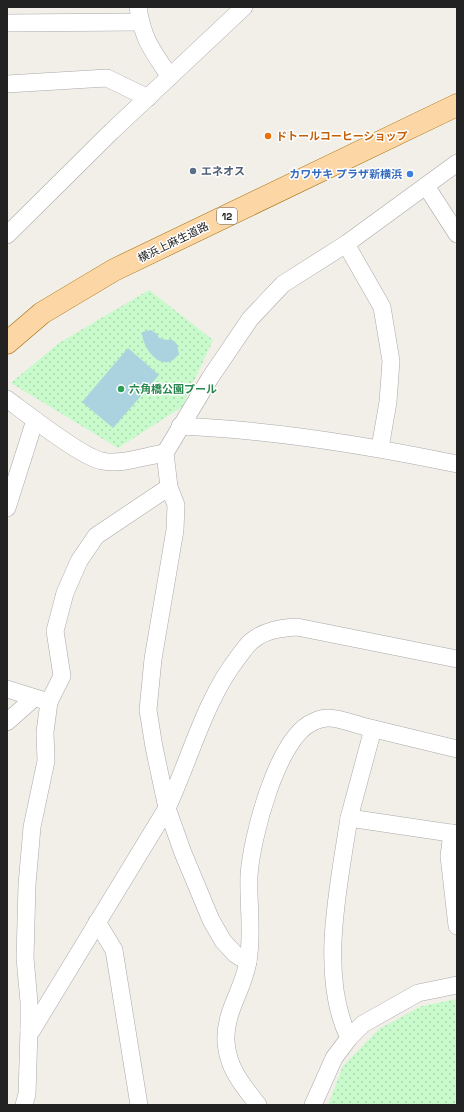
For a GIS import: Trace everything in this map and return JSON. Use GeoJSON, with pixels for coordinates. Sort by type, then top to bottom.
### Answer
{"type":"FeatureCollection","features":[{"type":"Feature","properties":{"kind":"main road","name":"横浜上麻生道路"},"geometry":{"type":"LineString","coordinates":[[7,343],[42,313],[114,270],[457,104]]}},
{"type":"Feature","properties":{"kind":"street"},"geometry":{"type":"LineString","coordinates":[[7,235],[244,7]]}},
{"type":"Feature","properties":{"kind":"street"},"geometry":{"type":"LineString","coordinates":[[7,23],[139,14],[146,42],[170,77]]}},
{"type":"Feature","properties":{"kind":"street"},"geometry":{"type":"LineString","coordinates":[[7,84],[107,78],[148,98]]}},
{"type":"Feature","properties":{"kind":"street"},"geometry":{"type":"LineString","coordinates":[[248,962],[234,954],[223,941],[211,920],[183,853],[167,808],[154,747],[148,710],[153,659],[175,530],[176,505],[169,487],[165,453],[180,426],[250,320],[283,284],[346,244],[457,163]]}},
{"type":"Feature","properties":{"kind":"street"},"geometry":{"type":"LineString","coordinates":[[426,186],[457,234]]}},
{"type":"Feature","properties":{"kind":"street"},"geometry":{"type":"LineString","coordinates":[[346,244],[382,307],[391,361],[388,402],[380,448]]}},
{"type":"Feature","properties":{"kind":"street"},"geometry":{"type":"LineString","coordinates":[[7,399],[35,420],[86,454],[101,461],[115,462],[165,453]]}},
{"type":"Feature","properties":{"kind":"street"},"geometry":{"type":"LineString","coordinates":[[7,508],[35,420]]}},
{"type":"Feature","properties":{"kind":"street"},"geometry":{"type":"LineString","coordinates":[[180,426],[236,429],[380,448],[457,464]]}},
{"type":"Feature","properties":{"kind":"street"},"geometry":{"type":"LineString","coordinates":[[7,722],[42,700],[62,676],[55,631],[65,593],[79,561],[96,536],[169,487]]}},
{"type":"Feature","properties":{"kind":"street"},"geometry":{"type":"LineString","coordinates":[[29,1030],[32,1030],[167,808],[181,777],[207,707],[230,667],[251,640],[264,633],[280,628],[297,627],[457,659]]}},
{"type":"Feature","properties":{"kind":"street"},"geometry":{"type":"LineString","coordinates":[[7,690],[42,700]]}},
{"type":"Feature","properties":{"kind":"street"},"geometry":{"type":"LineString","coordinates":[[24,1105],[27,1094],[29,1030],[29,1002],[25,958],[27,885],[32,827],[46,761],[42,700]]}},
{"type":"Feature","properties":{"kind":"street"},"geometry":{"type":"LineString","coordinates":[[258,1105],[240,1081],[228,1061],[226,1040],[230,1009],[241,985],[248,962],[251,923],[249,877],[252,857],[259,825],[281,758],[299,731],[306,725],[328,718],[457,749]]}},
{"type":"Feature","properties":{"kind":"street"},"geometry":{"type":"LineString","coordinates":[[349,1038],[342,1023],[335,984],[333,958],[337,899],[349,818],[373,729]]}},
{"type":"Feature","properties":{"kind":"street"},"geometry":{"type":"LineString","coordinates":[[349,818],[454,833],[449,856],[457,926]]}},
{"type":"Feature","properties":{"kind":"street"},"geometry":{"type":"LineString","coordinates":[[97,922],[114,950],[139,1105]]}},
{"type":"Feature","properties":{"kind":"street"},"geometry":{"type":"LineString","coordinates":[[313,1105],[334,1058],[349,1038],[363,1024],[418,993],[457,985]]}},
{"type":"Feature","properties":{"kind":"green space"},"geometry":{"type":"Polygon","coordinates":[[[149,290],[213,340],[182,407],[118,448],[11,383],[59,343],[149,290]]]}},
{"type":"Feature","properties":{"kind":"green space"},"geometry":{"type":"Polygon","coordinates":[[[457,999],[457,1105],[328,1105],[343,1066],[379,1029],[422,1006],[457,999]]]}},
{"type":"Feature","properties":{"kind":"water"},"geometry":{"type":"Polygon","coordinates":[[[151,330],[157,334],[159,338],[167,340],[171,339],[177,344],[179,354],[172,361],[164,362],[158,360],[150,353],[144,342],[142,332],[151,330]]]}},
{"type":"Feature","properties":{"kind":"water","name":"六角橋公園プール"},"geometry":{"type":"Polygon","coordinates":[[[128,348],[159,375],[113,428],[82,402],[128,348]]]}},
{"type":"Feature","properties":{"kind":"place","name":"ドトールコーヒーショップ"},"geometry":{"type":"Point","coordinates":[268,136]}},
{"type":"Feature","properties":{"kind":"place","name":"エネオス"},"geometry":{"type":"Point","coordinates":[193,171]}},
{"type":"Feature","properties":{"kind":"place","name":"カワサキ プラザ新横浜"},"geometry":{"type":"Point","coordinates":[410,174]}},
{"type":"Feature","properties":{"kind":"place","name":"六角橋公園プール"},"geometry":{"type":"Point","coordinates":[121,389]}}]}
